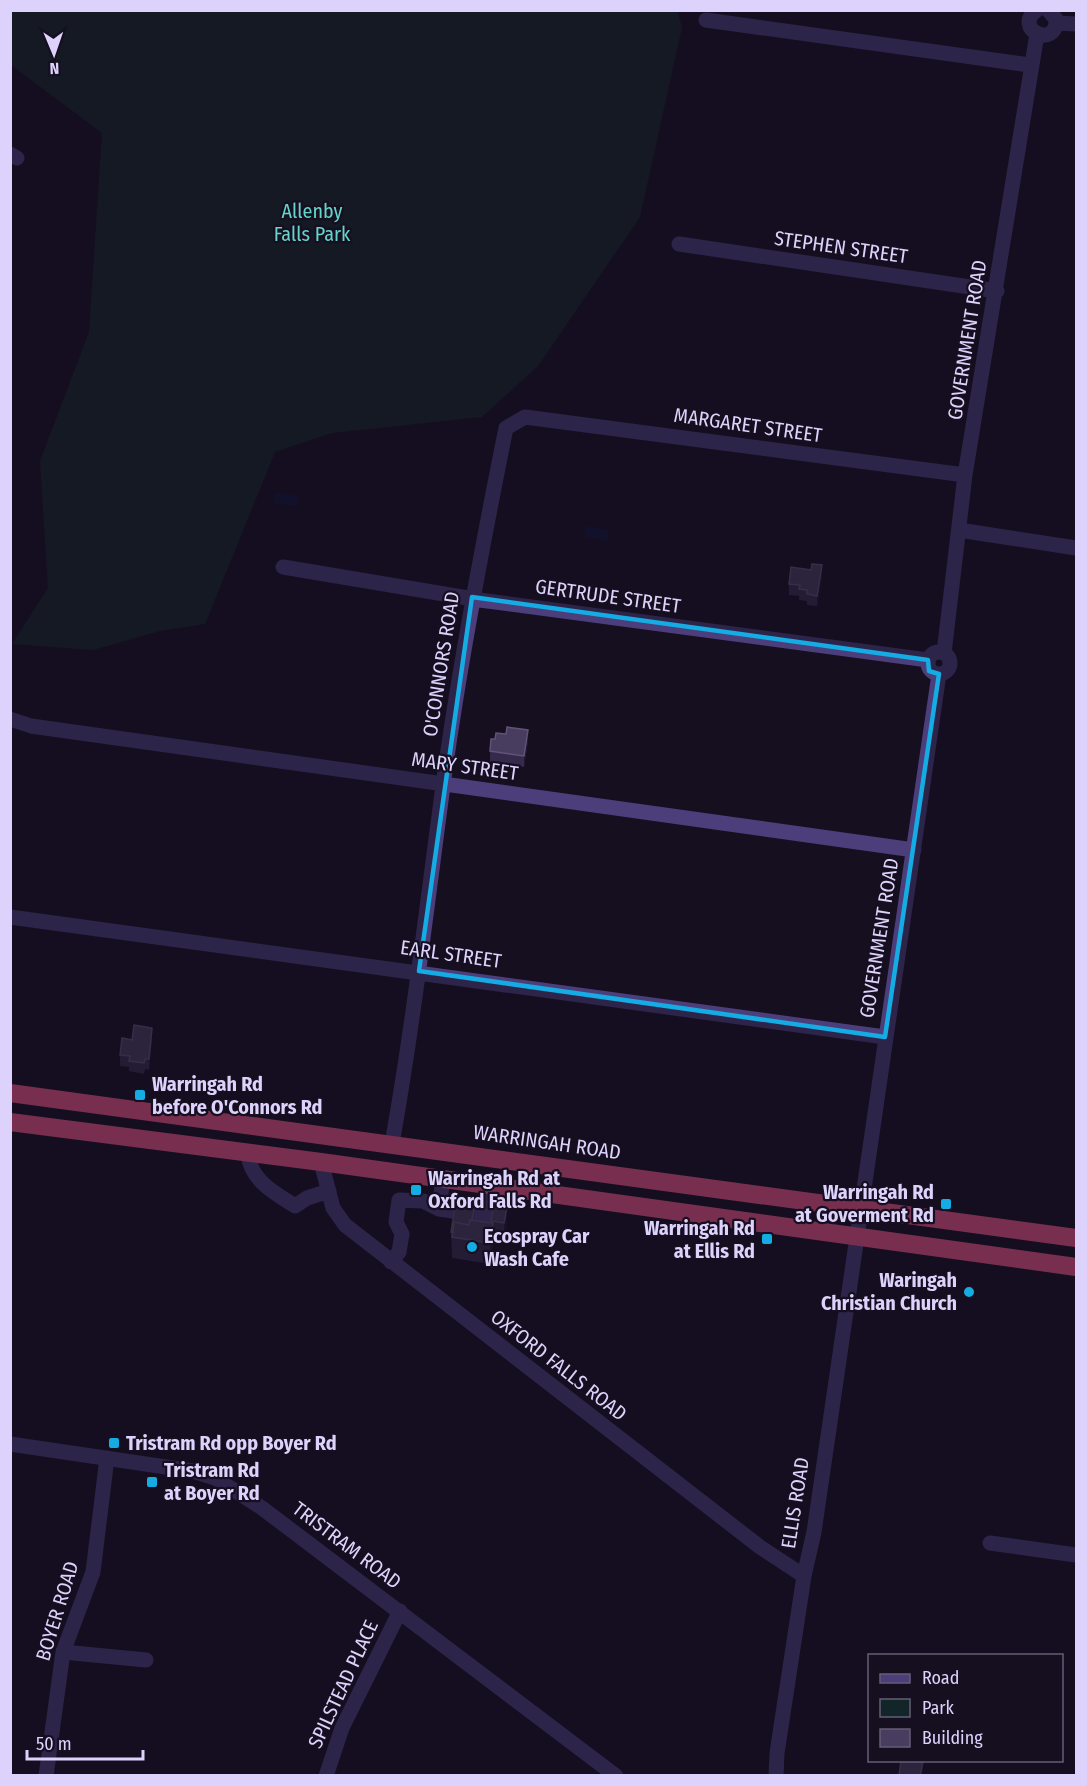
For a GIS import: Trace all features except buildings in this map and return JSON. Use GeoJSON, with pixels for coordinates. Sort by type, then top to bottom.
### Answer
{"type":"FeatureCollection","features":[{"type":"Feature","properties":{"kind":"highway","name":"WARRINGAH ROAD"},"geometry":{"type":"LineString","coordinates":[[10,1093],[1077,1238]]}},
{"type":"Feature","properties":{"kind":"highway"},"geometry":{"type":"LineString","coordinates":[[10,1122],[321,1162],[1077,1267]]}},
{"type":"Feature","properties":{"kind":"street","name":"GOVERNMENT ROAD"},"geometry":{"type":"LineString","coordinates":[[944,653],[965,475],[997,291],[1030,65],[1037,34],[1030,25],[1031,17],[1036,11]]}},
{"type":"Feature","properties":{"kind":"street"},"geometry":{"type":"LineString","coordinates":[[1037,34],[1050,34],[1052,17],[1077,24]]}},
{"type":"Feature","properties":{"kind":"street"},"geometry":{"type":"LineString","coordinates":[[706,20],[1030,65]]}},
{"type":"Feature","properties":{"kind":"street","name":"STEPHEN STREET"},"geometry":{"type":"LineString","coordinates":[[679,244],[997,291]]}},
{"type":"Feature","properties":{"kind":"street","name":"MARGARET STREET"},"geometry":{"type":"LineString","coordinates":[[525,417],[965,475]]}},
{"type":"Feature","properties":{"kind":"street","name":"O'CONNORS ROAD"},"geometry":{"type":"LineString","coordinates":[[392,1144],[417,999],[444,784],[472,597],[506,428],[525,417]]}},
{"type":"Feature","properties":{"kind":"street"},"geometry":{"type":"LineString","coordinates":[[959,530],[1077,548]]}},
{"type":"Feature","properties":{"kind":"street","name":"GERTRUDE STREET"},"geometry":{"type":"LineString","coordinates":[[283,567],[472,597],[928,660]]}},
{"type":"Feature","properties":{"kind":"street"},"geometry":{"type":"LineString","coordinates":[[934,652],[944,653],[950,662],[945,672],[939,674],[931,670],[928,660],[934,652]]}},
{"type":"Feature","properties":{"kind":"street","name":"GOVERNMENT ROAD"},"geometry":{"type":"LineString","coordinates":[[856,1237],[939,674]]}},
{"type":"Feature","properties":{"kind":"street","name":"MARY STREET"},"geometry":{"type":"LineString","coordinates":[[10,719],[31,726],[914,850]]}},
{"type":"Feature","properties":{"kind":"street","name":"EARL STREET"},"geometry":{"type":"LineString","coordinates":[[10,917],[419,971],[885,1037]]}},
{"type":"Feature","properties":{"kind":"street"},"geometry":{"type":"LineString","coordinates":[[248,1153],[249,1167],[268,1189],[295,1206],[307,1198],[329,1191]]}},
{"type":"Feature","properties":{"kind":"street","name":"OXFORD FALLS ROAD"},"geometry":{"type":"LineString","coordinates":[[321,1162],[333,1208],[345,1225],[760,1546],[804,1576]]}},
{"type":"Feature","properties":{"kind":"street"},"geometry":{"type":"LineString","coordinates":[[440,1209],[442,1179]]}},
{"type":"Feature","properties":{"kind":"street"},"geometry":{"type":"LineString","coordinates":[[391,1262],[399,1252],[402,1234],[396,1222],[399,1200],[423,1201],[440,1209],[489,1216],[494,1186]]}},
{"type":"Feature","properties":{"kind":"street","name":"ELLIS ROAD"},"geometry":{"type":"LineString","coordinates":[[776,1776],[777,1753],[804,1576],[814,1532],[856,1237]]}},
{"type":"Feature","properties":{"kind":"street","name":"TRISTRAM ROAD"},"geometry":{"type":"LineString","coordinates":[[10,1444],[194,1471],[215,1478],[262,1508],[616,1776]]}},
{"type":"Feature","properties":{"kind":"street","name":"BOYER ROAD"},"geometry":{"type":"LineString","coordinates":[[46,1776],[63,1652],[93,1572],[107,1458]]}},
{"type":"Feature","properties":{"kind":"street"},"geometry":{"type":"LineString","coordinates":[[990,1543],[1077,1555]]}},
{"type":"Feature","properties":{"kind":"street","name":"SPILSTEAD PLACE"},"geometry":{"type":"LineString","coordinates":[[326,1776],[342,1728],[400,1611]]}},
{"type":"Feature","properties":{"kind":"street"},"geometry":{"type":"LineString","coordinates":[[63,1652],[146,1660]]}},
{"type":"Feature","properties":{"kind":"highlighted area"},"geometry":{"type":"Polygon","coordinates":[[[472,597],[928,660],[929,671],[939,674],[885,1037],[419,971],[472,597]]]}},
{"type":"Feature","properties":{"kind":"green space","name":"Allenby Falls Park"},"geometry":{"type":"Polygon","coordinates":[[[677,10],[682,27],[640,217],[538,366],[482,417],[332,433],[275,452],[205,624],[160,631],[93,650],[12,644],[48,588],[40,461],[89,332],[102,133],[11,65],[10,11],[677,10]]]}},
{"type":"Feature","properties":{"kind":"water"},"geometry":{"type":"Polygon","coordinates":[[[275,493],[298,496],[297,506],[274,503],[275,493]]]}},
{"type":"Feature","properties":{"kind":"water"},"geometry":{"type":"Polygon","coordinates":[[[586,526],[609,530],[607,541],[585,537],[586,526]]]}},
{"type":"Feature","properties":{"kind":"place","name":"Warringah Rd before O'Connors Rd"},"geometry":{"type":"Point","coordinates":[140,1095]}},
{"type":"Feature","properties":{"kind":"place","name":"Warringah Rd at Oxford Falls Rd"},"geometry":{"type":"Point","coordinates":[416,1190]}},
{"type":"Feature","properties":{"kind":"place","name":"Warringah Rd at Goverment Rd"},"geometry":{"type":"Point","coordinates":[946,1204]}},
{"type":"Feature","properties":{"kind":"place","name":"Warringah Rd at Ellis Rd"},"geometry":{"type":"Point","coordinates":[767,1239]}},
{"type":"Feature","properties":{"kind":"place","name":"Ecospray Car Wash Cafe"},"geometry":{"type":"Point","coordinates":[472,1247]}},
{"type":"Feature","properties":{"kind":"place","name":"Waringah Christian Church"},"geometry":{"type":"Point","coordinates":[969,1292]}},
{"type":"Feature","properties":{"kind":"place","name":"Tristram Rd opp Boyer Rd"},"geometry":{"type":"Point","coordinates":[114,1443]}},
{"type":"Feature","properties":{"kind":"place","name":"Tristram Rd at Boyer Rd"},"geometry":{"type":"Point","coordinates":[152,1482]}}]}
